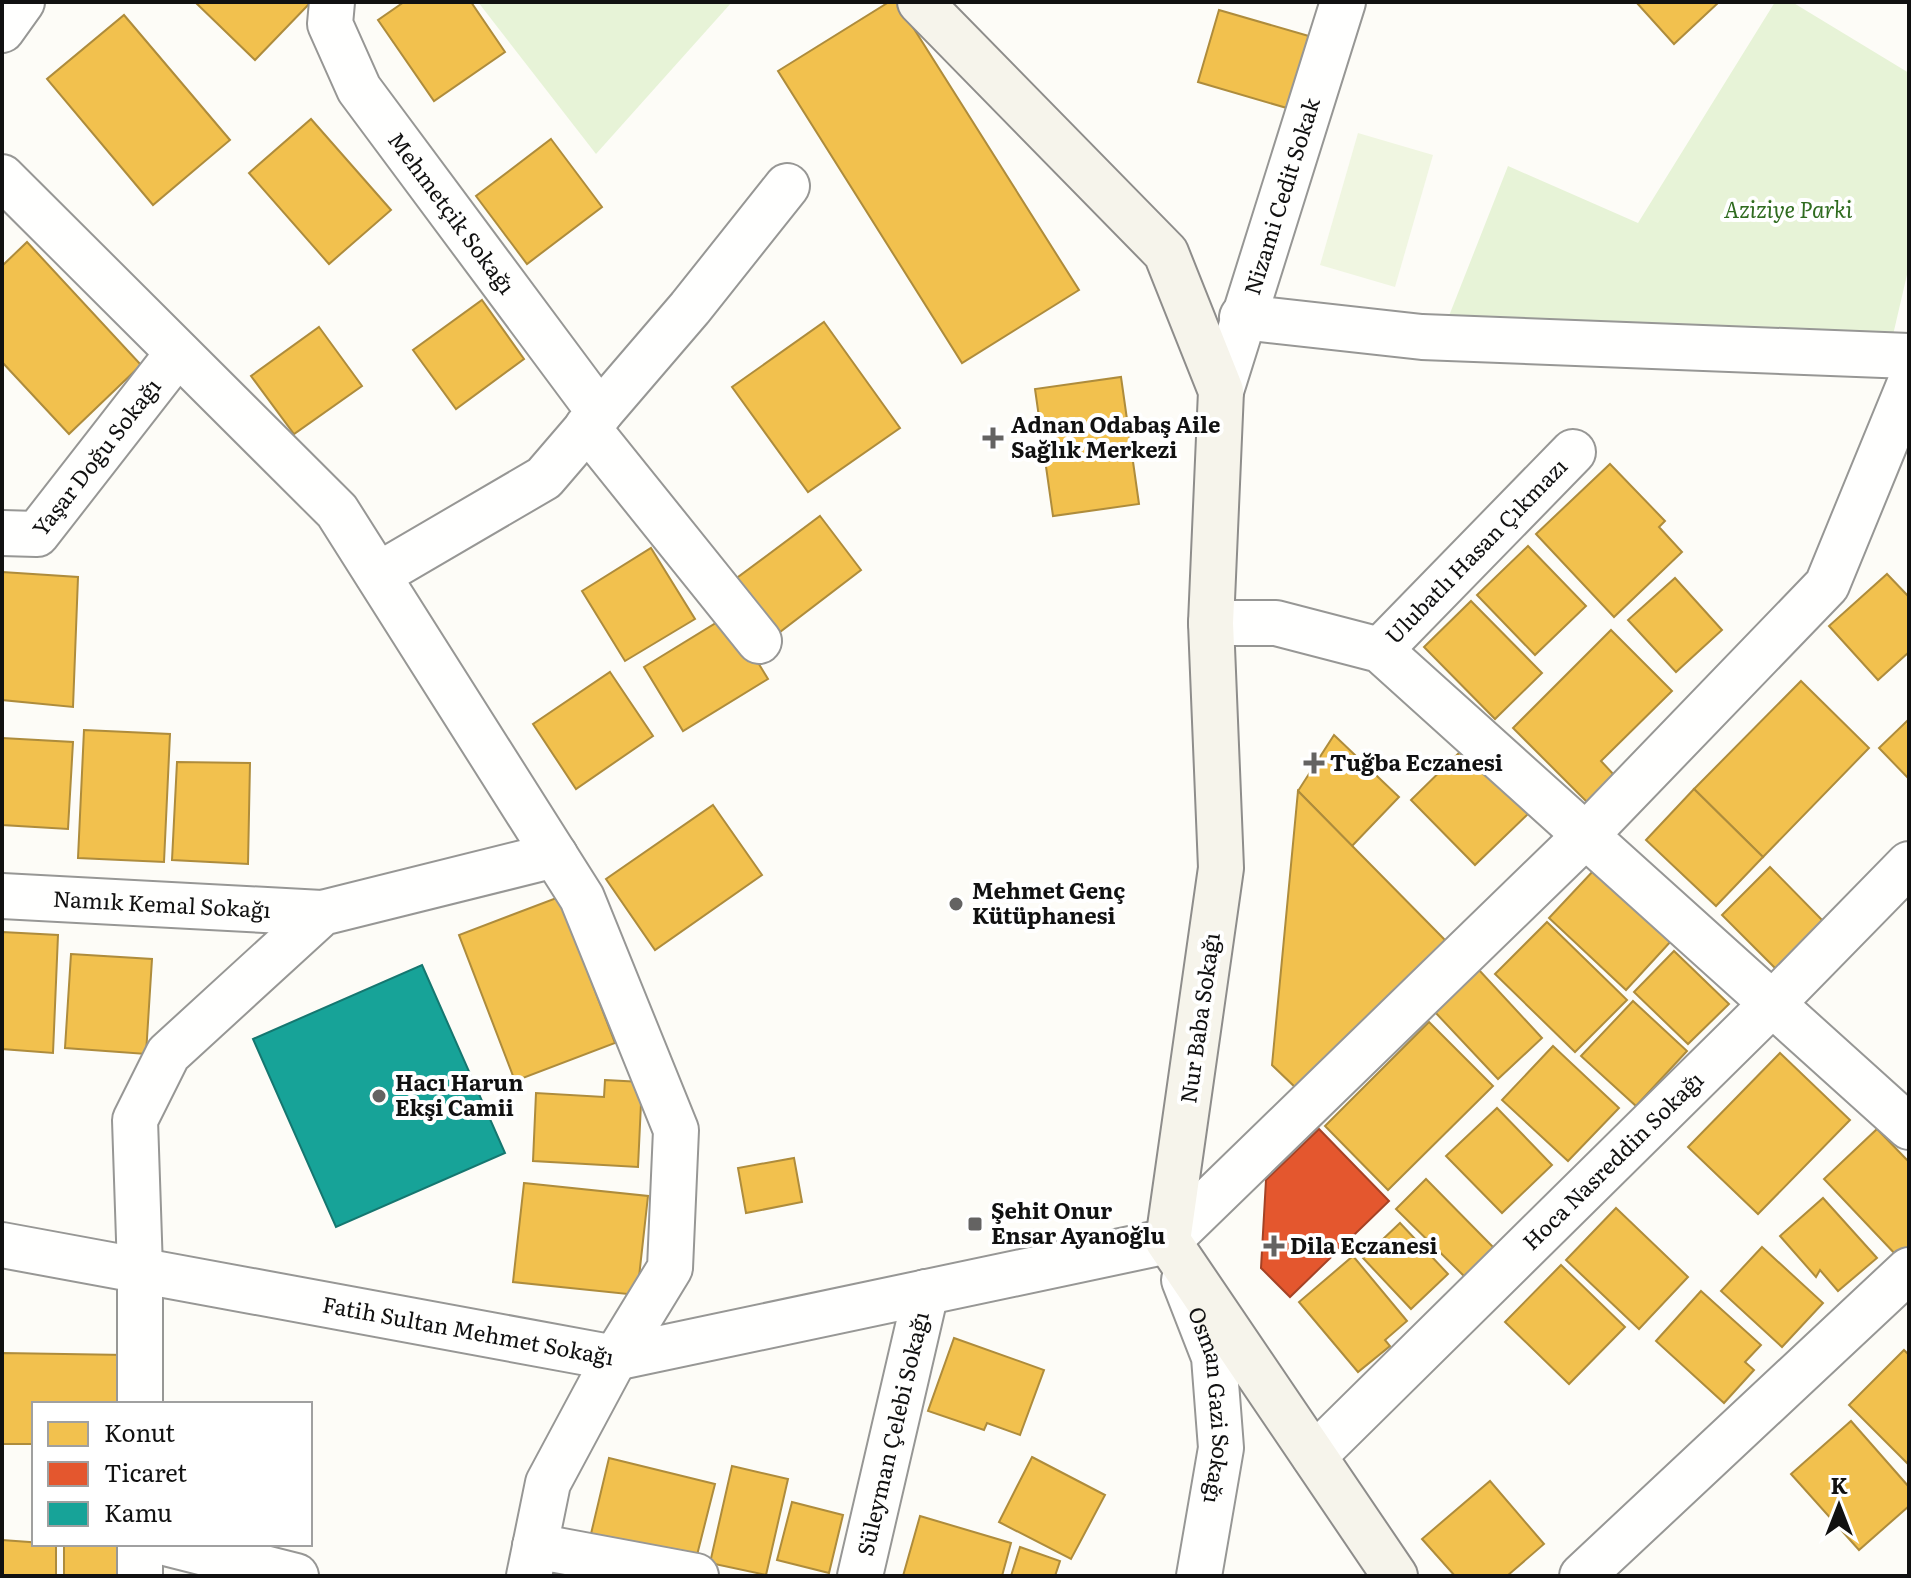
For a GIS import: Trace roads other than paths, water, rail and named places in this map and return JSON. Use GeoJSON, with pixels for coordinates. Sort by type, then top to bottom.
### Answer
{"type":"FeatureCollection","features":[{"type":"Feature","properties":{"kind":"main road"},"geometry":{"type":"LineString","coordinates":[[920,2],[1166,253],[1221,391]]}},
{"type":"Feature","properties":{"kind":"main road","name":"Nur Baba Sokağı"},"geometry":{"type":"LineString","coordinates":[[1168,1241],[1221,868],[1211,623],[1221,391]]}},
{"type":"Feature","properties":{"kind":"main road"},"geometry":{"type":"LineString","coordinates":[[1168,1241],[1395,1576]]}},
{"type":"Feature","properties":{"kind":"street"},"geometry":{"type":"LineString","coordinates":[[2,30],[22,2]]}},
{"type":"Feature","properties":{"kind":"street","name":"Mehmetçik Sokağı"},"geometry":{"type":"LineString","coordinates":[[332,2],[330,24],[359,89],[594,420],[759,641]]}},
{"type":"Feature","properties":{"kind":"street","name":"Nizami Cedit Sokak"},"geometry":{"type":"LineString","coordinates":[[1221,391],[1343,2]]}},
{"type":"Feature","properties":{"kind":"street"},"geometry":{"type":"LineString","coordinates":[[2,177],[337,511],[582,898],[676,1130],[670,1268],[615,1358],[548,1483],[532,1561],[696,1576]]}},
{"type":"Feature","properties":{"kind":"street"},"geometry":{"type":"LineString","coordinates":[[378,575],[544,478],[690,308],[787,186]]}},
{"type":"Feature","properties":{"kind":"street"},"geometry":{"type":"LineString","coordinates":[[1242,317],[1422,337],[1909,356]]}},
{"type":"Feature","properties":{"kind":"street","name":"Yaşar Doğu Sokağı"},"geometry":{"type":"LineString","coordinates":[[2,533],[37,534],[178,353]]}},
{"type":"Feature","properties":{"kind":"street"},"geometry":{"type":"LineString","coordinates":[[1168,1241],[1586,835],[1827,585],[1909,385]]}},
{"type":"Feature","properties":{"kind":"street","name":"Ulubatlı Hasan Çıkmazı"},"geometry":{"type":"LineString","coordinates":[[1380,650],[1573,452]]}},
{"type":"Feature","properties":{"kind":"street"},"geometry":{"type":"LineString","coordinates":[[1211,623],[1276,623],[1380,650],[1909,1127]]}},
{"type":"Feature","properties":{"kind":"street"},"geometry":{"type":"LineString","coordinates":[[140,1402],[135,1120],[168,1054],[322,913],[555,855]]}},
{"type":"Feature","properties":{"kind":"street","name":"Hoca Nasreddin Sokağı"},"geometry":{"type":"LineString","coordinates":[[1314,1456],[1772,1004],[1909,864]]}},
{"type":"Feature","properties":{"kind":"street","name":"Namık Kemal Sokağı"},"geometry":{"type":"LineString","coordinates":[[2,896],[322,913]]}},
{"type":"Feature","properties":{"kind":"street","name":"Fatih Sultan Mehmet Sokağı"},"geometry":{"type":"LineString","coordinates":[[2,1245],[615,1358],[1168,1241]]}},
{"type":"Feature","properties":{"kind":"street","name":"Osman Gazi Sokağı"},"geometry":{"type":"LineString","coordinates":[[1168,1241],[1214,1357],[1221,1448],[1199,1576]]}},
{"type":"Feature","properties":{"kind":"street"},"geometry":{"type":"LineString","coordinates":[[1582,1576],[1909,1270]]}},
{"type":"Feature","properties":{"kind":"street","name":"Süleyman Çelebi Sokağı"},"geometry":{"type":"LineString","coordinates":[[860,1576],[926,1292]]}},
{"type":"Feature","properties":{"kind":"street"},"geometry":{"type":"LineString","coordinates":[[140,1546],[140,1576]]}},
{"type":"Feature","properties":{"kind":"street"},"geometry":{"type":"LineString","coordinates":[[177,1546],[296,1576]]}},
{"type":"Feature","properties":{"kind":"place","name":"Adnan Odabaş Aile Sağlık Merkezi"},"geometry":{"type":"Point","coordinates":[993,438]}},
{"type":"Feature","properties":{"kind":"place","name":"Tuğba Eczanesi"},"geometry":{"type":"Point","coordinates":[1314,763]}},
{"type":"Feature","properties":{"kind":"place","name":"Mehmet Genç Kütüphanesi"},"geometry":{"type":"Point","coordinates":[956,904]}},
{"type":"Feature","properties":{"kind":"place","name":"Hacı Harun Ekşi Camii"},"geometry":{"type":"Point","coordinates":[379,1096]}},
{"type":"Feature","properties":{"kind":"place","name":"Şehit Onur Ensar Ayanoğlu"},"geometry":{"type":"Point","coordinates":[975,1224]}},
{"type":"Feature","properties":{"kind":"place","name":"Dila Eczanesi"},"geometry":{"type":"Point","coordinates":[1274,1246]}},
{"type":"Feature","properties":{"kind":"park label","name":"Aziziye Parki"},"geometry":{"type":"Point","coordinates":[1788,210]}}]}
